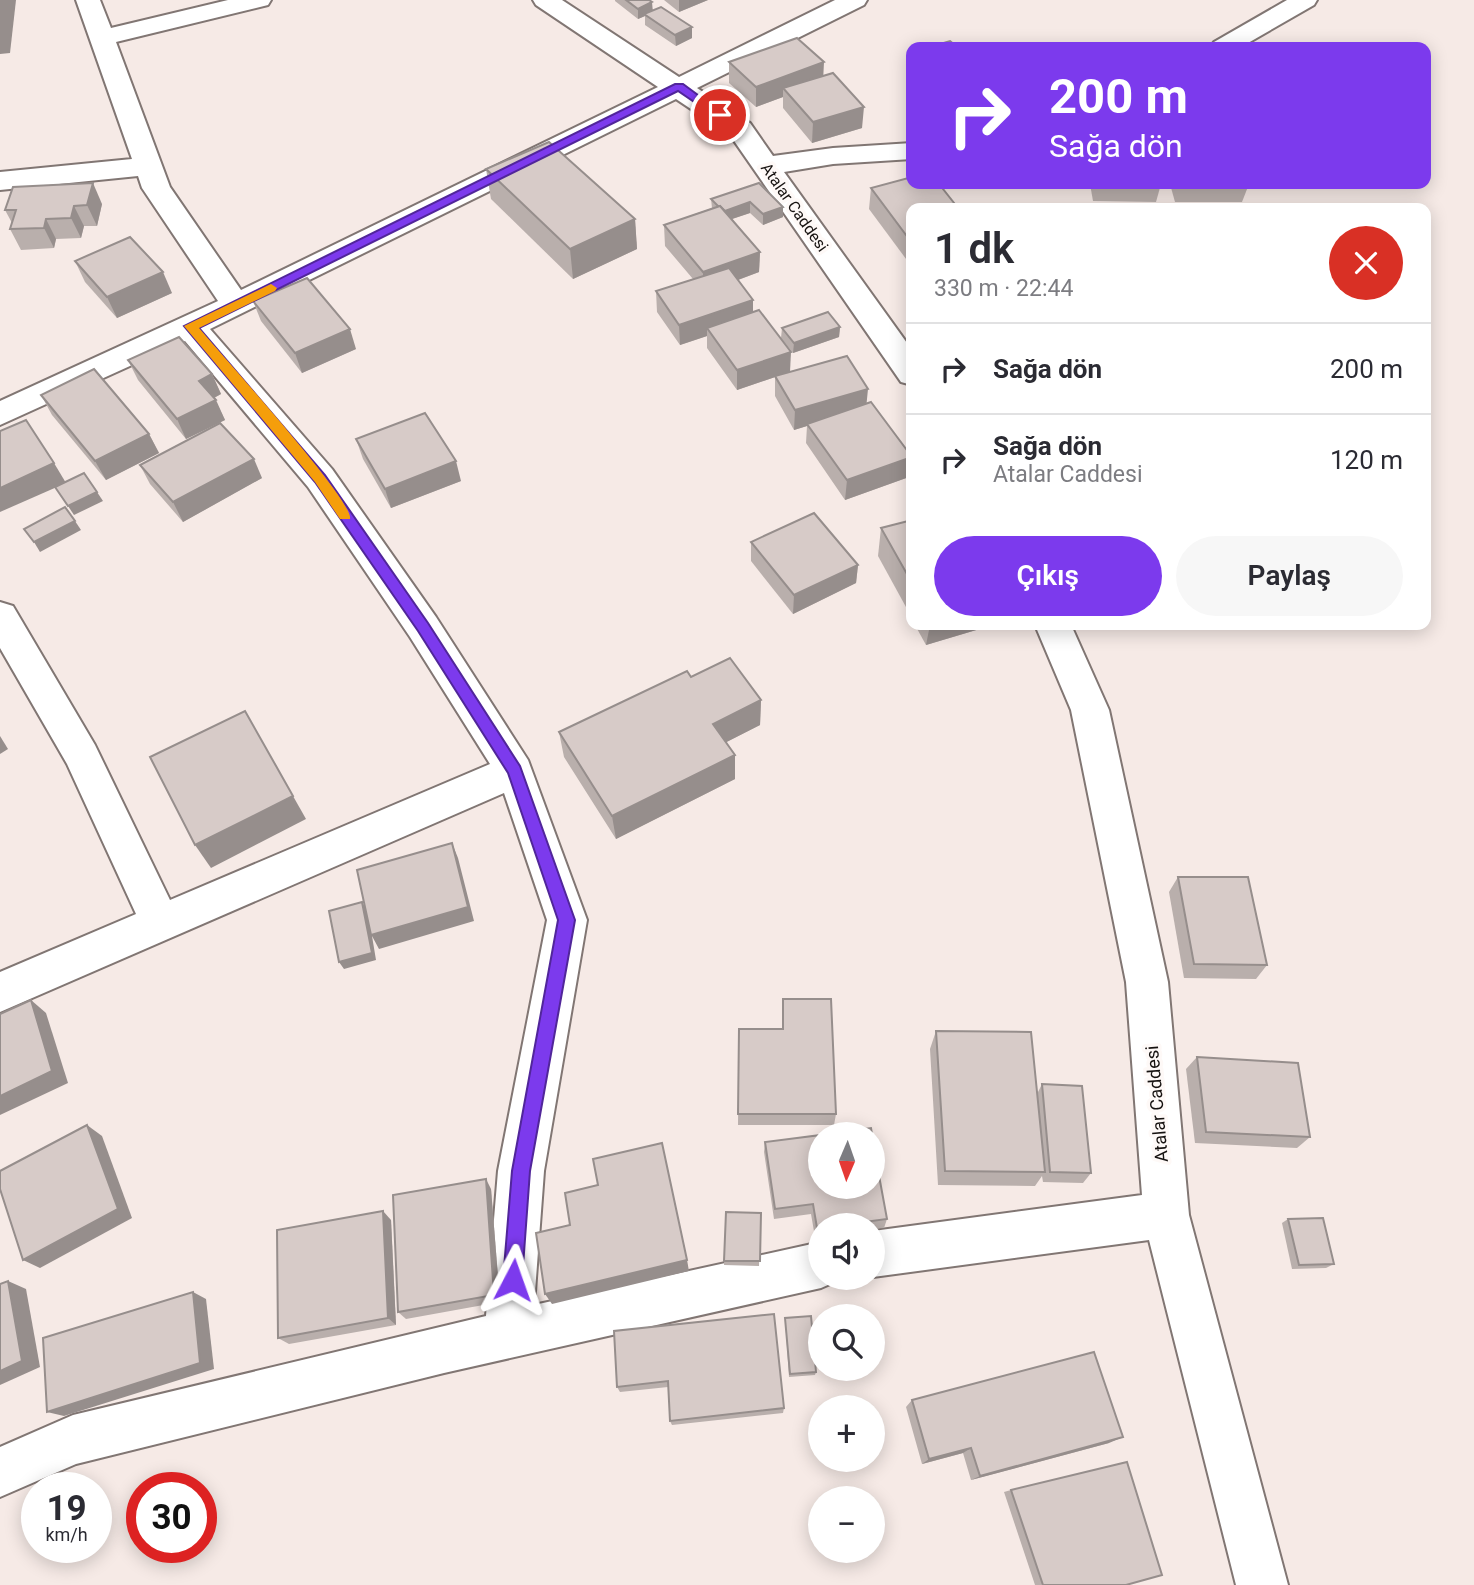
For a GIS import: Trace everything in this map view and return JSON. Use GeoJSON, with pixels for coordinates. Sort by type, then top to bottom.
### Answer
{"type":"FeatureCollection","features":[{"type":"Feature","properties":{"kind":"street"},"geometry":{"type":"LineString","coordinates":[[88,0],[156,188],[236,305]]}},
{"type":"Feature","properties":{"kind":"street"},"geometry":{"type":"LineString","coordinates":[[101,38],[259,0]]}},
{"type":"Feature","properties":{"kind":"street"},"geometry":{"type":"LineString","coordinates":[[0,414],[236,305],[855,0]]}},
{"type":"Feature","properties":{"kind":"street"},"geometry":{"type":"LineString","coordinates":[[1232,42],[1305,0]]}},
{"type":"Feature","properties":{"kind":"street","name":"Atalar Caddesi"},"geometry":{"type":"LineString","coordinates":[[567,6],[740,129],[906,365]]}},
{"type":"Feature","properties":{"kind":"street"},"geometry":{"type":"LineString","coordinates":[[766,166],[833,156],[906,151]]}},
{"type":"Feature","properties":{"kind":"street"},"geometry":{"type":"LineString","coordinates":[[0,181],[148,166]]}},
{"type":"Feature","properties":{"kind":"street"},"geometry":{"type":"LineString","coordinates":[[190,326],[320,478],[423,627],[515,771],[567,920],[521,1171],[508,1335]]}},
{"type":"Feature","properties":{"kind":"street"},"geometry":{"type":"LineString","coordinates":[[0,616],[82,756],[160,923]]}},
{"type":"Feature","properties":{"kind":"street","name":"Atalar Caddesi"},"geometry":{"type":"LineString","coordinates":[[1054,630],[1090,710],[1147,982],[1166,1215],[1262,1585]]}},
{"type":"Feature","properties":{"kind":"street"},"geometry":{"type":"LineString","coordinates":[[0,992],[515,771]]}},
{"type":"Feature","properties":{"kind":"street"},"geometry":{"type":"LineString","coordinates":[[885,1252],[1166,1215]]}},
{"type":"Feature","properties":{"kind":"street"},"geometry":{"type":"LineString","coordinates":[[0,1472],[74,1440],[508,1335],[808,1268]]}},
{"type":"Feature","properties":{"kind":"building"},"geometry":{"type":"Polygon","coordinates":[[[626,0],[649,0],[652,2],[638,9],[626,0]]]}},
{"type":"Feature","properties":{"kind":"building"},"geometry":{"type":"Polygon","coordinates":[[[661,7],[692,27],[675,35],[644,14],[661,7]]]}},
{"type":"Feature","properties":{"kind":"building"},"geometry":{"type":"Polygon","coordinates":[[[797,38],[824,62],[756,87],[729,62],[797,38]]]}},
{"type":"Feature","properties":{"kind":"building"},"geometry":{"type":"Polygon","coordinates":[[[833,73],[864,107],[813,122],[783,88],[833,73]]]}},
{"type":"Feature","properties":{"kind":"building"},"geometry":{"type":"Polygon","coordinates":[[[549,142],[635,219],[570,249],[486,169],[549,142]]]}},
{"type":"Feature","properties":{"kind":"building"},"geometry":{"type":"Polygon","coordinates":[[[906,179],[906,189],[943,189],[954,203],[906,203],[906,235],[871,188],[906,179]]]}},
{"type":"Feature","properties":{"kind":"building"},"geometry":{"type":"Polygon","coordinates":[[[93,183],[87,205],[74,206],[71,218],[46,219],[44,228],[10,229],[16,210],[5,210],[13,187],[93,183]]]}},
{"type":"Feature","properties":{"kind":"building"},"geometry":{"type":"Polygon","coordinates":[[[759,183],[783,207],[763,214],[750,202],[725,211],[711,199],[759,183]]]}},
{"type":"Feature","properties":{"kind":"building"},"geometry":{"type":"Polygon","coordinates":[[[720,206],[760,252],[703,272],[664,225],[720,206]]]}},
{"type":"Feature","properties":{"kind":"building"},"geometry":{"type":"Polygon","coordinates":[[[130,237],[163,272],[107,297],[75,261],[130,237]]]}},
{"type":"Feature","properties":{"kind":"building"},"geometry":{"type":"Polygon","coordinates":[[[729,268],[753,300],[679,325],[656,291],[729,268]]]}},
{"type":"Feature","properties":{"kind":"building"},"geometry":{"type":"Polygon","coordinates":[[[307,278],[350,329],[295,353],[253,301],[307,278]]]}},
{"type":"Feature","properties":{"kind":"building"},"geometry":{"type":"Polygon","coordinates":[[[759,310],[791,352],[737,370],[707,328],[759,310]]]}},
{"type":"Feature","properties":{"kind":"building"},"geometry":{"type":"Polygon","coordinates":[[[828,312],[840,327],[794,343],[782,328],[828,312]]]}},
{"type":"Feature","properties":{"kind":"building"},"geometry":{"type":"Polygon","coordinates":[[[179,337],[212,374],[199,381],[216,400],[177,419],[128,360],[179,337]]]}},
{"type":"Feature","properties":{"kind":"building"},"geometry":{"type":"Polygon","coordinates":[[[847,356],[868,389],[795,410],[775,376],[847,356]]]}},
{"type":"Feature","properties":{"kind":"building"},"geometry":{"type":"Polygon","coordinates":[[[94,369],[149,434],[95,461],[41,395],[94,369]]]}},
{"type":"Feature","properties":{"kind":"building"},"geometry":{"type":"Polygon","coordinates":[[[871,402],[906,449],[906,459],[847,480],[807,424],[871,402]]]}},
{"type":"Feature","properties":{"kind":"building"},"geometry":{"type":"Polygon","coordinates":[[[425,413],[456,461],[385,489],[356,439],[425,413]]]}},
{"type":"Feature","properties":{"kind":"building"},"geometry":{"type":"Polygon","coordinates":[[[26,420],[54,463],[0,488],[0,431],[26,420]]]}},
{"type":"Feature","properties":{"kind":"building"},"geometry":{"type":"Polygon","coordinates":[[[220,423],[254,459],[173,502],[140,465],[220,423]]]}},
{"type":"Feature","properties":{"kind":"building"},"geometry":{"type":"Polygon","coordinates":[[[84,473],[97,492],[68,506],[55,487],[84,473]]]}},
{"type":"Feature","properties":{"kind":"building"},"geometry":{"type":"Polygon","coordinates":[[[65,507],[75,521],[34,542],[24,529],[65,507]]]}},
{"type":"Feature","properties":{"kind":"building"},"geometry":{"type":"Polygon","coordinates":[[[814,513],[858,565],[794,595],[751,542],[814,513]]]}},
{"type":"Feature","properties":{"kind":"building"},"geometry":{"type":"Polygon","coordinates":[[[906,522],[906,572],[881,528],[906,522]]]}},
{"type":"Feature","properties":{"kind":"building"},"geometry":{"type":"Polygon","coordinates":[[[730,658],[761,700],[713,724],[735,755],[612,816],[559,732],[687,671],[691,677],[730,658]]]}},
{"type":"Feature","properties":{"kind":"building"},"geometry":{"type":"Polygon","coordinates":[[[245,711],[293,796],[195,845],[150,757],[245,711]]]}},
{"type":"Feature","properties":{"kind":"building"},"geometry":{"type":"Polygon","coordinates":[[[452,843],[468,907],[371,935],[357,870],[452,843]]]}},
{"type":"Feature","properties":{"kind":"building"},"geometry":{"type":"Polygon","coordinates":[[[1178,877],[1248,877],[1267,965],[1194,964],[1178,877]]]}},
{"type":"Feature","properties":{"kind":"building"},"geometry":{"type":"Polygon","coordinates":[[[362,902],[372,953],[339,962],[329,911],[362,902]]]}},
{"type":"Feature","properties":{"kind":"building"},"geometry":{"type":"Polygon","coordinates":[[[783,999],[831,999],[836,1114],[738,1114],[739,1029],[783,1029],[783,999]]]}},
{"type":"Feature","properties":{"kind":"building"},"geometry":{"type":"Polygon","coordinates":[[[31,1000],[52,1071],[0,1096],[0,1014],[31,1000]]]}},
{"type":"Feature","properties":{"kind":"building"},"geometry":{"type":"Polygon","coordinates":[[[936,1031],[1031,1032],[1045,1172],[945,1171],[936,1031]]]}},
{"type":"Feature","properties":{"kind":"building"},"geometry":{"type":"Polygon","coordinates":[[[1197,1057],[1298,1063],[1310,1137],[1206,1132],[1197,1057]]]}},
{"type":"Feature","properties":{"kind":"building"},"geometry":{"type":"Polygon","coordinates":[[[1042,1084],[1082,1086],[1091,1173],[1050,1172],[1042,1084]]]}},
{"type":"Feature","properties":{"kind":"building"},"geometry":{"type":"Polygon","coordinates":[[[87,1125],[118,1209],[23,1260],[0,1189],[0,1171],[87,1125]]]}},
{"type":"Feature","properties":{"kind":"building"},"geometry":{"type":"Polygon","coordinates":[[[808,1137],[808,1199],[883,1199],[887,1219],[885,1213],[814,1213],[813,1204],[775,1209],[765,1142],[808,1137]]]}},
{"type":"Feature","properties":{"kind":"building"},"geometry":{"type":"Polygon","coordinates":[[[662,1143],[687,1260],[545,1294],[536,1233],[570,1225],[565,1193],[598,1185],[593,1159],[662,1143]]]}},
{"type":"Feature","properties":{"kind":"building"},"geometry":{"type":"Polygon","coordinates":[[[486,1179],[494,1295],[398,1312],[393,1195],[486,1179]]]}},
{"type":"Feature","properties":{"kind":"building"},"geometry":{"type":"Polygon","coordinates":[[[383,1211],[388,1318],[278,1338],[277,1230],[383,1211]]]}},
{"type":"Feature","properties":{"kind":"building"},"geometry":{"type":"Polygon","coordinates":[[[726,1212],[761,1213],[760,1261],[724,1261],[726,1212]]]}},
{"type":"Feature","properties":{"kind":"building"},"geometry":{"type":"Polygon","coordinates":[[[1323,1218],[1334,1264],[1299,1265],[1288,1219],[1323,1218]]]}},
{"type":"Feature","properties":{"kind":"building"},"geometry":{"type":"Polygon","coordinates":[[[8,1281],[22,1361],[0,1371],[0,1284],[8,1281]]]}},
{"type":"Feature","properties":{"kind":"building"},"geometry":{"type":"Polygon","coordinates":[[[193,1292],[200,1363],[47,1412],[43,1338],[193,1292]]]}},
{"type":"Feature","properties":{"kind":"building"},"geometry":{"type":"Polygon","coordinates":[[[774,1314],[784,1408],[670,1421],[668,1381],[617,1387],[614,1331],[774,1314]]]}},
{"type":"Feature","properties":{"kind":"building"},"geometry":{"type":"Polygon","coordinates":[[[808,1316],[808,1373],[790,1374],[785,1318],[808,1316]]]}},
{"type":"Feature","properties":{"kind":"building"},"geometry":{"type":"Polygon","coordinates":[[[1094,1352],[1123,1437],[980,1476],[971,1448],[929,1459],[912,1400],[1094,1352]]]}},
{"type":"Feature","properties":{"kind":"building"},"geometry":{"type":"Polygon","coordinates":[[[1127,1462],[1162,1575],[1126,1585],[1043,1585],[1011,1490],[1127,1462]]]}},
{"type":"Feature","properties":{"kind":"slow traffic"},"geometry":{"type":"LineString","coordinates":[[271,288],[190,326],[320,478],[345,515]]}},
{"type":"Feature","properties":{"kind":"route"},"geometry":{"type":"LineString","coordinates":[[513,1280],[521,1171],[567,920],[515,771],[423,627],[320,478],[190,326],[679,86],[720,115]]}}]}
